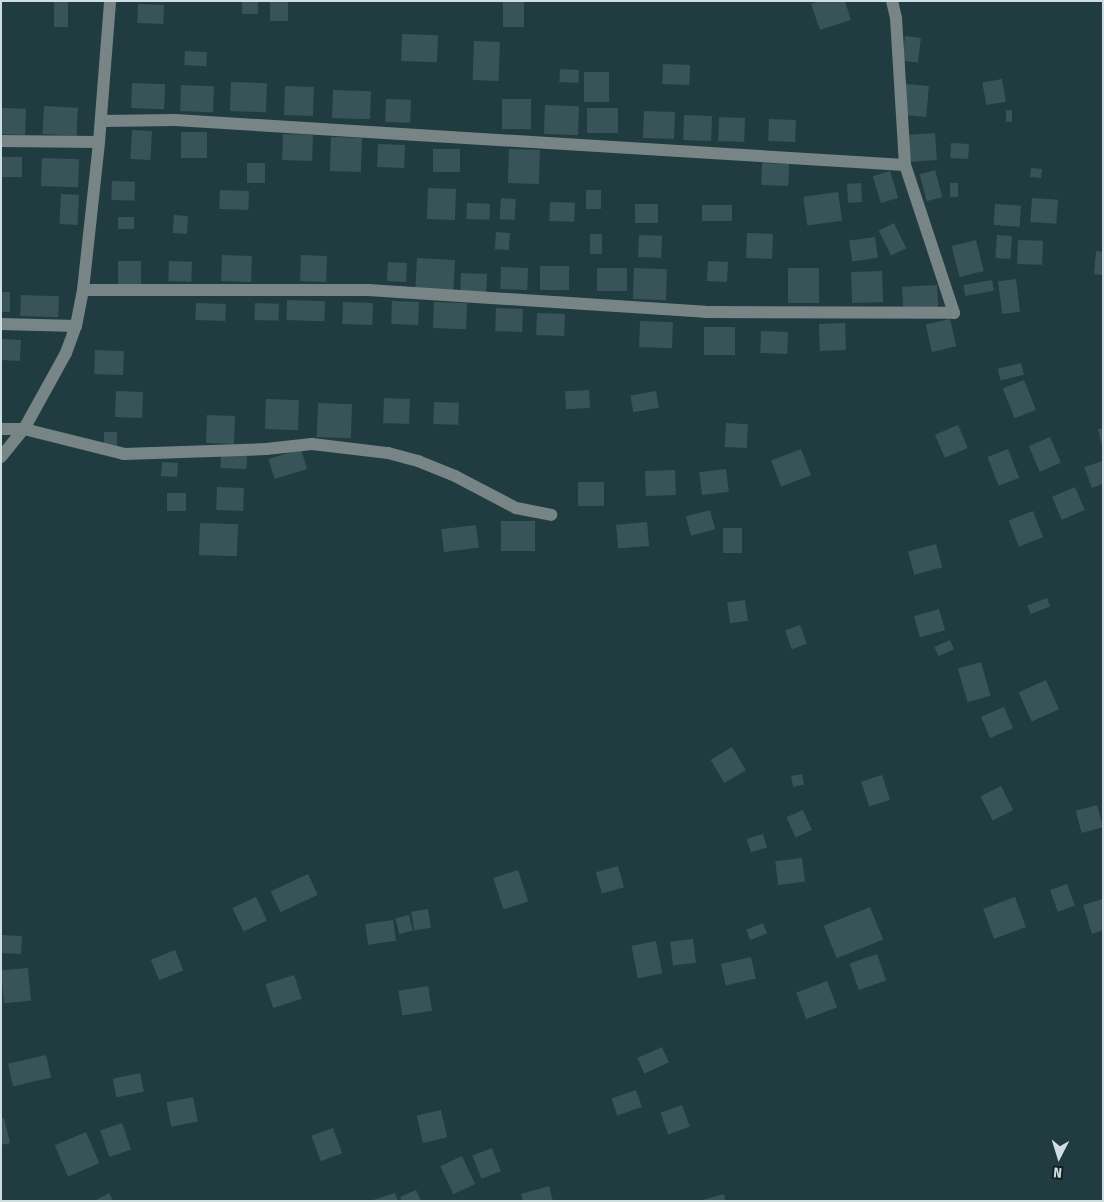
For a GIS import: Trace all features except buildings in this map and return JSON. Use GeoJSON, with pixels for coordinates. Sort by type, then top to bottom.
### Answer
{"type":"FeatureCollection","features":[{"type":"Feature","properties":{"kind":"street"},"geometry":{"type":"LineString","coordinates":[[1,457],[24,429],[66,353],[76,326],[83,290],[99,142],[110,1]]}},
{"type":"Feature","properties":{"kind":"street"},"geometry":{"type":"LineString","coordinates":[[83,290],[368,290],[705,312],[954,313],[905,165],[896,18],[892,1]]}},
{"type":"Feature","properties":{"kind":"street"},"geometry":{"type":"LineString","coordinates":[[101,121],[175,120],[905,165]]}},
{"type":"Feature","properties":{"kind":"street"},"geometry":{"type":"LineString","coordinates":[[1,141],[99,142]]}},
{"type":"Feature","properties":{"kind":"street"},"geometry":{"type":"LineString","coordinates":[[1,324],[76,326]]}},
{"type":"Feature","properties":{"kind":"street"},"geometry":{"type":"LineString","coordinates":[[1,429],[24,429],[124,454],[266,449],[312,444],[388,454],[418,461],[455,476],[516,508],[551,515]]}}]}
